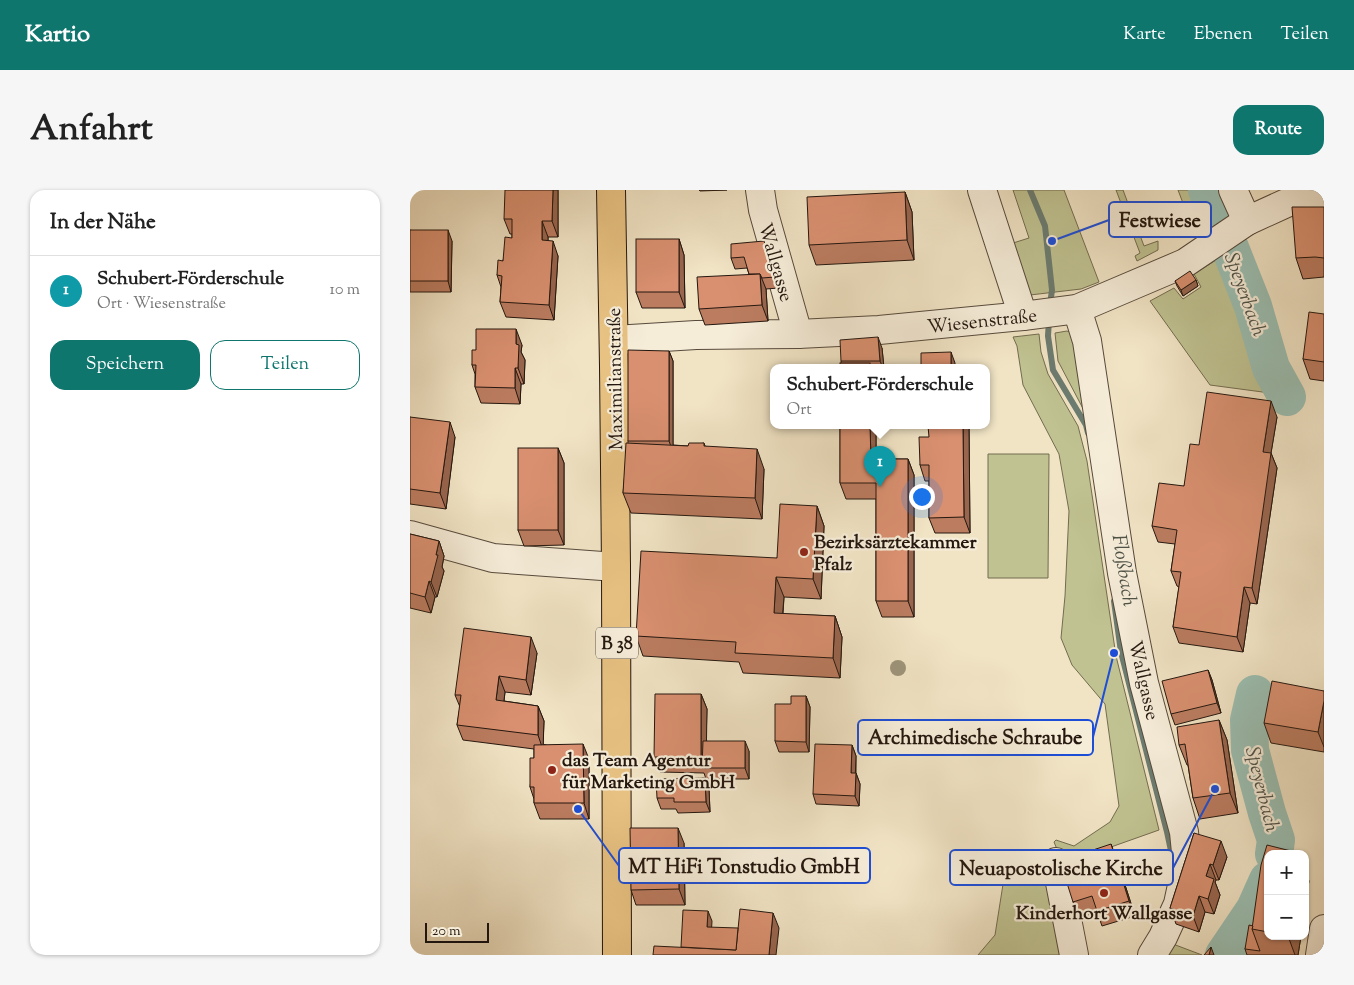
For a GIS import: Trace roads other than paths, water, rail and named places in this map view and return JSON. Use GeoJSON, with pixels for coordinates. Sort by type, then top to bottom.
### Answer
{"type":"FeatureCollection","features":[{"type":"Feature","properties":{"kind":"main road","name":"Maximilianstraße"},"geometry":{"type":"LineString","coordinates":[[611,190],[616,567],[617,955]]}},
{"type":"Feature","properties":{"kind":"street","name":"Wallgasse"},"geometry":{"type":"LineString","coordinates":[[760,190],[763,210],[798,334]]}},
{"type":"Feature","properties":{"kind":"street","name":"Wallgasse"},"geometry":{"type":"LineString","coordinates":[[982,190],[1049,313],[1087,341],[1122,573],[1142,674],[1184,832],[1187,862],[1178,904],[1152,955]]}},
{"type":"Feature","properties":{"kind":"street"},"geometry":{"type":"LineString","coordinates":[[1233,190],[1243,224]]}},
{"type":"Feature","properties":{"kind":"street","name":"Wiesenstraße"},"geometry":{"type":"LineString","coordinates":[[614,340],[696,335],[798,334],[879,330],[1049,313],[1185,263],[1243,224],[1293,200],[1321,195]]}},
{"type":"Feature","properties":{"kind":"street"},"geometry":{"type":"LineString","coordinates":[[410,536],[493,558],[616,567]]}},
{"type":"Feature","properties":{"kind":"street"},"geometry":{"type":"LineString","coordinates":[[1056,862],[1074,955]]}},
{"type":"Feature","properties":{"kind":"street"},"geometry":{"type":"LineString","coordinates":[[1320,955],[1324,929]]}},
{"type":"Feature","properties":{"kind":"waterway","name":"Floßbach"},"geometry":{"type":"LineString","coordinates":[[1030,190],[1045,226],[1052,290],[1050,305]]}},
{"type":"Feature","properties":{"kind":"waterway","name":"Speyerbach"},"geometry":{"type":"LineString","coordinates":[[1207,190],[1253,306],[1271,368],[1287,397]]}},
{"type":"Feature","properties":{"kind":"waterway","name":"Floßbach"},"geometry":{"type":"LineString","coordinates":[[1049,320],[1048,336],[1053,370],[1086,425],[1088,433]]}},
{"type":"Feature","properties":{"kind":"waterway","name":"Floßbach"},"geometry":{"type":"LineString","coordinates":[[1114,601],[1121,652],[1167,832],[1174,865],[1173,869]]}},
{"type":"Feature","properties":{"kind":"waterway","name":"Speyerbach"},"geometry":{"type":"LineString","coordinates":[[1255,694],[1249,720],[1250,750],[1276,840],[1275,850]]}},
{"type":"Feature","properties":{"kind":"waterway","name":"Speyerbach"},"geometry":{"type":"LineString","coordinates":[[1224,955],[1255,909],[1264,889]]}},
{"type":"Feature","properties":{"kind":"place","name":"Festwiese"},"geometry":{"type":"Point","coordinates":[1052,241]}},
{"type":"Feature","properties":{"kind":"place","name":"Schubert-Förderschule"},"geometry":{"type":"Point","coordinates":[880,487]}},
{"type":"Feature","properties":{"kind":"place","name":"Bezirksärztekammer Pfalz"},"geometry":{"type":"Point","coordinates":[804,552]}},
{"type":"Feature","properties":{"kind":"place","name":"Archimedische Schraube"},"geometry":{"type":"Point","coordinates":[1114,653]}},
{"type":"Feature","properties":{"kind":"place","name":"das Team Agentur für Marketing GmbH"},"geometry":{"type":"Point","coordinates":[552,770]}},
{"type":"Feature","properties":{"kind":"place","name":"Neuapostolische Kirche"},"geometry":{"type":"Point","coordinates":[1215,789]}},
{"type":"Feature","properties":{"kind":"place","name":"MT HiFi Tonstudio GmbH"},"geometry":{"type":"Point","coordinates":[578,809]}},
{"type":"Feature","properties":{"kind":"place","name":"Kinderhort Wallgasse"},"geometry":{"type":"Point","coordinates":[1104,893]}}]}
